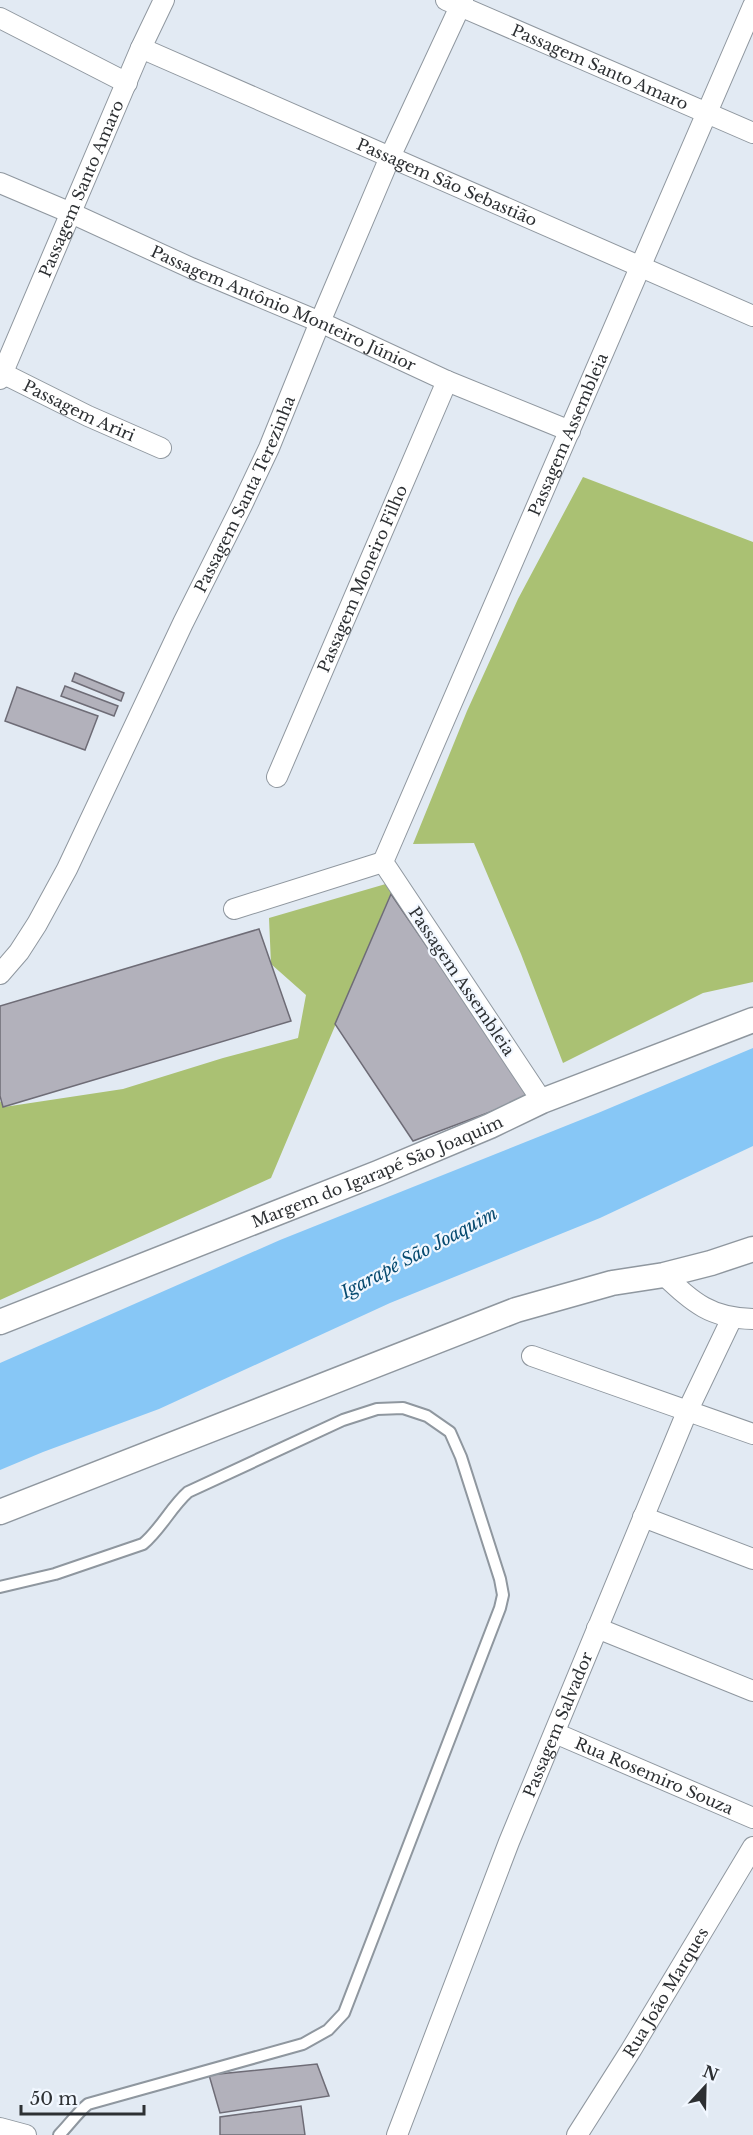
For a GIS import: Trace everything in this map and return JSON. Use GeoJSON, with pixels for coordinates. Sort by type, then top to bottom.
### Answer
{"type":"FeatureCollection","features":[{"type":"Feature","properties":{"kind":"street","name":"Passagem Santo Amaro"},"geometry":{"type":"LineString","coordinates":[[1,375],[141,48],[164,0]]}},
{"type":"Feature","properties":{"kind":"street","name":"Passagem Santo Amaro"},"geometry":{"type":"LineString","coordinates":[[456,2],[753,133]]}},
{"type":"Feature","properties":{"kind":"street","name":"Passagem Santa Terezinha"},"geometry":{"type":"LineString","coordinates":[[0,974],[19,952],[37,924],[67,869],[183,623],[242,506],[269,448],[456,2]]}},
{"type":"Feature","properties":{"kind":"street","name":"Passagem Assembleia"},"geometry":{"type":"LineString","coordinates":[[542,1101],[382,862],[753,6]]}},
{"type":"Feature","properties":{"kind":"street"},"geometry":{"type":"LineString","coordinates":[[0,18],[127,83]]}},
{"type":"Feature","properties":{"kind":"street","name":"Passagem São Sebastião"},"geometry":{"type":"LineString","coordinates":[[141,48],[753,316]]}},
{"type":"Feature","properties":{"kind":"street","name":"Passagem Antônio Monteiro Júnior"},"geometry":{"type":"LineString","coordinates":[[0,183],[191,268],[320,322],[447,381],[570,431]]}},
{"type":"Feature","properties":{"kind":"street","name":"Passagem Ariri"},"geometry":{"type":"LineString","coordinates":[[1,375],[161,448]]}},
{"type":"Feature","properties":{"kind":"street","name":"Passagem Moneiro Filho"},"geometry":{"type":"LineString","coordinates":[[277,777],[447,381]]}},
{"type":"Feature","properties":{"kind":"street"},"geometry":{"type":"LineString","coordinates":[[234,909],[382,862]]}},
{"type":"Feature","properties":{"kind":"street","name":"Margem do Igarapé São Joaquim"},"geometry":{"type":"LineString","coordinates":[[0,1322],[378,1173],[490,1126],[542,1101],[753,1020]]}},
{"type":"Feature","properties":{"kind":"street"},"geometry":{"type":"LineString","coordinates":[[0,1512],[516,1310],[612,1283],[664,1275],[753,1250]]}},
{"type":"Feature","properties":{"kind":"street"},"geometry":{"type":"LineString","coordinates":[[664,1275],[695,1302],[715,1313],[732,1318],[753,1319]]}},
{"type":"Feature","properties":{"kind":"street","name":"Passagem Salvador"},"geometry":{"type":"LineString","coordinates":[[397,2135],[505,1852],[687,1412],[732,1318]]}},
{"type":"Feature","properties":{"kind":"street"},"geometry":{"type":"LineString","coordinates":[[532,1356],[753,1434]]}},
{"type":"Feature","properties":{"kind":"street"},"geometry":{"type":"LineString","coordinates":[[643,1516],[753,1559]]}},
{"type":"Feature","properties":{"kind":"street"},"geometry":{"type":"LineString","coordinates":[[597,1628],[753,1691]]}},
{"type":"Feature","properties":{"kind":"street","name":"Rua Rosemiro Souza"},"geometry":{"type":"LineString","coordinates":[[555,1733],[753,1818]]}},
{"type":"Feature","properties":{"kind":"street","name":"Rua João Marques"},"geometry":{"type":"LineString","coordinates":[[577,2135],[753,1847]]}},
{"type":"Feature","properties":{"kind":"street"},"geometry":{"type":"LineString","coordinates":[[0,2128],[26,2135]]}},
{"type":"Feature","properties":{"kind":"lane"},"geometry":{"type":"LineString","coordinates":[[0,1587],[55,1574],[143,1544],[154,1535],[188,1492],[343,1420],[377,1409],[403,1408],[428,1416],[450,1432],[461,1457],[503,1595],[500,1608],[344,2013],[328,2030],[303,2044],[88,2104],[59,2135]]}},
{"type":"Feature","properties":{"kind":"green space"},"geometry":{"type":"Polygon","coordinates":[[[583,477],[753,542],[753,982],[703,993],[563,1063],[521,954],[474,843],[413,844],[467,711],[518,599],[583,477]]]}},
{"type":"Feature","properties":{"kind":"green space"},"geometry":{"type":"Polygon","coordinates":[[[396,881],[271,1178],[0,1300],[0,1101],[4,1107],[123,1089],[298,1038],[306,995],[271,964],[269,918],[396,881]]]}},
{"type":"Feature","properties":{"kind":"water","name":"Igarapé São Joaquim"},"geometry":{"type":"Polygon","coordinates":[[[753,1048],[753,1146],[600,1218],[390,1303],[159,1409],[0,1470],[0,1363],[280,1240],[598,1113],[753,1048]]]}},
{"type":"Feature","properties":{"kind":"building"},"geometry":{"type":"Polygon","coordinates":[[[75,673],[124,693],[121,701],[72,681],[75,673]]]}},
{"type":"Feature","properties":{"kind":"building"},"geometry":{"type":"Polygon","coordinates":[[[65,686],[118,706],[114,716],[61,696],[65,686]]]}},
{"type":"Feature","properties":{"kind":"building"},"geometry":{"type":"Polygon","coordinates":[[[17,687],[98,716],[85,750],[5,721],[17,687]]]}},
{"type":"Feature","properties":{"kind":"building"},"geometry":{"type":"Polygon","coordinates":[[[391,894],[530,1097],[413,1141],[335,1024],[391,894]]]}},
{"type":"Feature","properties":{"kind":"building"},"geometry":{"type":"Polygon","coordinates":[[[259,929],[291,1021],[3,1107],[0,1096],[0,1006],[259,929]]]}},
{"type":"Feature","properties":{"kind":"building"},"geometry":{"type":"Polygon","coordinates":[[[317,2064],[329,2096],[220,2113],[209,2075],[317,2064]]]}},
{"type":"Feature","properties":{"kind":"building"},"geometry":{"type":"Polygon","coordinates":[[[301,2106],[305,2135],[220,2135],[220,2117],[301,2106]]]}}]}
